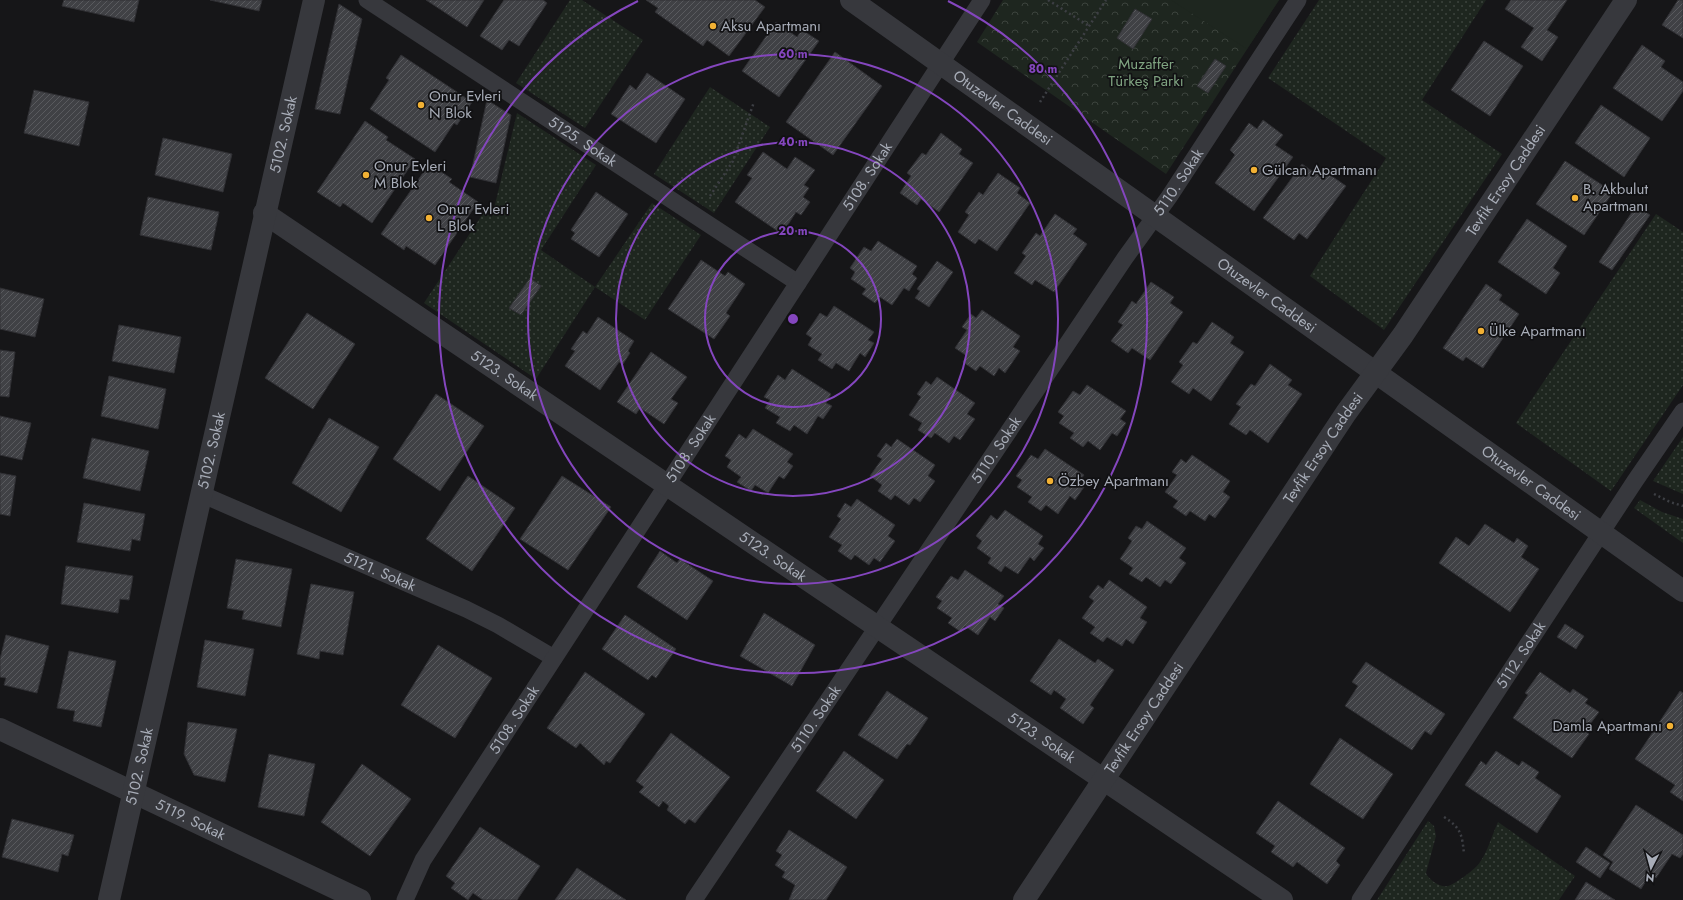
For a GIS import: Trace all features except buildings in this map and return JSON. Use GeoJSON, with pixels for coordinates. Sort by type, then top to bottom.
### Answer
{"type":"FeatureCollection","features":[{"type":"Feature","properties":{"kind":"street","name":"5102. Sokak"},"geometry":{"type":"LineString","coordinates":[[109,900],[264,213],[314,0]]}},
{"type":"Feature","properties":{"kind":"street","name":"Otuzevler Caddesi"},"geometry":{"type":"LineString","coordinates":[[851,0],[1683,591]]}},
{"type":"Feature","properties":{"kind":"street","name":"Tevfik Ersoy Caddesi"},"geometry":{"type":"LineString","coordinates":[[1024,900],[1346,413],[1407,328],[1626,0]]}},
{"type":"Feature","properties":{"kind":"street","name":"5123. Sokak"},"geometry":{"type":"LineString","coordinates":[[264,213],[1282,900]]}},
{"type":"Feature","properties":{"kind":"street","name":"5119. Sokak"},"geometry":{"type":"LineString","coordinates":[[0,729],[360,900]]}},
{"type":"Feature","properties":{"kind":"lane","name":"5125. Sokak"},"geometry":{"type":"LineString","coordinates":[[367,0],[798,283]]}},
{"type":"Feature","properties":{"kind":"lane","name":"5108. Sokak"},"geometry":{"type":"LineString","coordinates":[[405,900],[423,860],[982,0]]}},
{"type":"Feature","properties":{"kind":"lane","name":"5110. Sokak"},"geometry":{"type":"LineString","coordinates":[[694,900],[1125,258],[1155,216],[1298,0]]}},
{"type":"Feature","properties":{"kind":"lane","name":"5112. Sokak"},"geometry":{"type":"LineString","coordinates":[[1360,900],[1601,532],[1683,411]]}},
{"type":"Feature","properties":{"kind":"lane","name":"5121. Sokak"},"geometry":{"type":"LineString","coordinates":[[200,494],[466,608],[554,658]]}},
{"type":"Feature","properties":{"kind":"path"},"geometry":{"type":"LineString","coordinates":[[1048,0],[1089,26]]}},
{"type":"Feature","properties":{"kind":"path"},"geometry":{"type":"LineString","coordinates":[[1038,105],[1106,0]]}},
{"type":"Feature","properties":{"kind":"path"},"geometry":{"type":"LineString","coordinates":[[695,216],[733,161],[754,102]]}},
{"type":"Feature","properties":{"kind":"path"},"geometry":{"type":"LineString","coordinates":[[1635,481],[1655,495],[1683,506]]}},
{"type":"Feature","properties":{"kind":"path"},"geometry":{"type":"LineString","coordinates":[[1424,803],[1458,828],[1462,835],[1464,854]]}},
{"type":"Feature","properties":{"kind":"green space"},"geometry":{"type":"Polygon","coordinates":[[[570,0],[582,0],[643,40],[585,128],[516,83],[570,0]]]}},
{"type":"Feature","properties":{"kind":"green space","name":"Muzaffer Türkeş Parkı"},"geometry":{"type":"Polygon","coordinates":[[[1003,0],[1279,0],[1166,174],[977,42],[1003,0]]]}},
{"type":"Feature","properties":{"kind":"green space"},"geometry":{"type":"Polygon","coordinates":[[[1171,0],[1279,0],[1247,49],[1171,0]]]}},
{"type":"Feature","properties":{"kind":"green space"},"geometry":{"type":"Polygon","coordinates":[[[1319,0],[1486,0],[1422,100],[1502,154],[1384,330],[1310,276],[1386,158],[1268,78],[1319,0]]]}},
{"type":"Feature","properties":{"kind":"green space"},"geometry":{"type":"Polygon","coordinates":[[[710,87],[770,127],[714,213],[654,174],[710,87]]]}},
{"type":"Feature","properties":{"kind":"green space"},"geometry":{"type":"Polygon","coordinates":[[[517,113],[596,165],[541,250],[595,287],[536,379],[424,303],[484,212],[492,217],[517,113]]]}},
{"type":"Feature","properties":{"kind":"green space"},"geometry":{"type":"Polygon","coordinates":[[[652,203],[701,235],[645,320],[595,287],[652,203]]]}},
{"type":"Feature","properties":{"kind":"green space"},"geometry":{"type":"Polygon","coordinates":[[[1656,214],[1683,232],[1683,385],[1611,491],[1516,423],[1656,214]]]}},
{"type":"Feature","properties":{"kind":"green space"},"geometry":{"type":"Polygon","coordinates":[[[1683,437],[1683,494],[1653,481],[1683,437]]]}},
{"type":"Feature","properties":{"kind":"green space"},"geometry":{"type":"Polygon","coordinates":[[[1640,500],[1662,512],[1683,519],[1683,543],[1634,508],[1640,500]]]}},
{"type":"Feature","properties":{"kind":"green space"},"geometry":{"type":"Polygon","coordinates":[[[1428,821],[1434,826],[1436,836],[1426,873],[1432,880],[1441,886],[1448,886],[1478,865],[1483,858],[1498,822],[1575,876],[1559,900],[1377,900],[1428,821]]]}},
{"type":"Feature","properties":{"kind":"place","name":"Aksu Apartmanı"},"geometry":{"type":"Point","coordinates":[713,26]}},
{"type":"Feature","properties":{"kind":"place","name":"Onur Evleri N Blok"},"geometry":{"type":"Point","coordinates":[421,105]}},
{"type":"Feature","properties":{"kind":"place","name":"Gülcan Apartmanı"},"geometry":{"type":"Point","coordinates":[1254,170]}},
{"type":"Feature","properties":{"kind":"place","name":"Onur Evleri M Blok"},"geometry":{"type":"Point","coordinates":[366,175]}},
{"type":"Feature","properties":{"kind":"place","name":"B. Akbulut Apartmanı"},"geometry":{"type":"Point","coordinates":[1575,198]}},
{"type":"Feature","properties":{"kind":"place","name":"Onur Evleri L Blok"},"geometry":{"type":"Point","coordinates":[429,218]}},
{"type":"Feature","properties":{"kind":"place","name":"Ülke Apartmanı"},"geometry":{"type":"Point","coordinates":[1481,331]}},
{"type":"Feature","properties":{"kind":"place","name":"Özbey Apartmanı"},"geometry":{"type":"Point","coordinates":[1050,481]}},
{"type":"Feature","properties":{"kind":"place","name":"Damla Apartmanı"},"geometry":{"type":"Point","coordinates":[1670,726]}}]}
